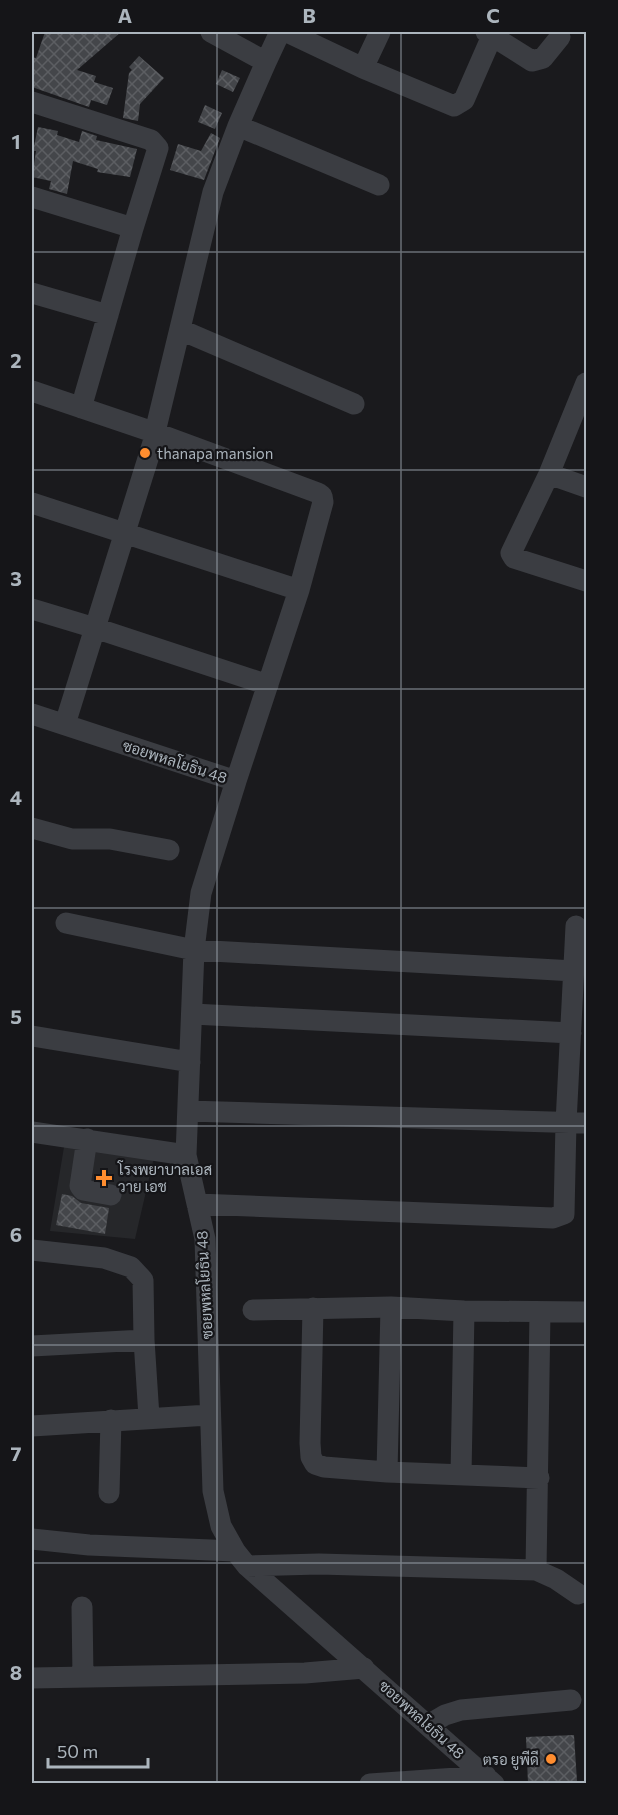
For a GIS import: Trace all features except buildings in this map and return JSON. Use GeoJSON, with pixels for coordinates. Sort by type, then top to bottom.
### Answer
{"type":"FeatureCollection","features":[{"type":"Feature","properties":{"kind":"street"},"geometry":{"type":"LineString","coordinates":[[211,32],[266,62]]}},
{"type":"Feature","properties":{"kind":"street"},"geometry":{"type":"LineString","coordinates":[[65,724],[155,433],[213,192],[238,126],[280,32]]}},
{"type":"Feature","properties":{"kind":"street"},"geometry":{"type":"LineString","coordinates":[[287,32],[363,68],[454,106],[464,100],[489,34],[532,61],[543,58],[560,37]]}},
{"type":"Feature","properties":{"kind":"street"},"geometry":{"type":"LineString","coordinates":[[363,68],[380,32]]}},
{"type":"Feature","properties":{"kind":"street"},"geometry":{"type":"LineString","coordinates":[[32,102],[155,143],[158,148],[81,408]]}},
{"type":"Feature","properties":{"kind":"street"},"geometry":{"type":"LineString","coordinates":[[238,126],[379,185]]}},
{"type":"Feature","properties":{"kind":"street"},"geometry":{"type":"LineString","coordinates":[[32,197],[133,228]]}},
{"type":"Feature","properties":{"kind":"street"},"geometry":{"type":"LineString","coordinates":[[32,293],[108,315]]}},
{"type":"Feature","properties":{"kind":"street"},"geometry":{"type":"LineString","coordinates":[[181,330],[354,404]]}},
{"type":"Feature","properties":{"kind":"street"},"geometry":{"type":"LineString","coordinates":[[585,390],[549,474],[511,553],[514,558],[586,581]]}},
{"type":"Feature","properties":{"kind":"street"},"geometry":{"type":"LineString","coordinates":[[32,391],[155,433],[322,496],[323,502],[299,590],[236,781]]}},
{"type":"Feature","properties":{"kind":"street"},"geometry":{"type":"LineString","coordinates":[[549,474],[586,487]]}},
{"type":"Feature","properties":{"kind":"street"},"geometry":{"type":"LineString","coordinates":[[32,503],[299,590]]}},
{"type":"Feature","properties":{"kind":"street"},"geometry":{"type":"LineString","coordinates":[[32,609],[268,686]]}},
{"type":"Feature","properties":{"kind":"street","name":"ซอยพหลโยธิน 48"},"geometry":{"type":"LineString","coordinates":[[32,714],[236,781],[201,893],[194,950],[186,1155],[205,1239],[209,1415],[213,1491],[217,1512],[222,1526],[241,1559],[490,1780]]}},
{"type":"Feature","properties":{"kind":"street"},"geometry":{"type":"LineString","coordinates":[[32,828],[72,839],[110,839],[169,850]]}},
{"type":"Feature","properties":{"kind":"street"},"geometry":{"type":"LineString","coordinates":[[66,923],[194,950],[574,971]]}},
{"type":"Feature","properties":{"kind":"street"},"geometry":{"type":"LineString","coordinates":[[197,1204],[553,1218],[564,1214],[576,1123],[570,1033],[576,926]]}},
{"type":"Feature","properties":{"kind":"street"},"geometry":{"type":"LineString","coordinates":[[193,1014],[570,1033]]}},
{"type":"Feature","properties":{"kind":"street"},"geometry":{"type":"LineString","coordinates":[[32,1036],[190,1062]]}},
{"type":"Feature","properties":{"kind":"street"},"geometry":{"type":"LineString","coordinates":[[188,1111],[576,1123]]}},
{"type":"Feature","properties":{"kind":"street"},"geometry":{"type":"LineString","coordinates":[[32,1132],[186,1155]]}},
{"type":"Feature","properties":{"kind":"street"},"geometry":{"type":"LineString","coordinates":[[87,1139],[80,1186],[83,1190],[111,1195]]}},
{"type":"Feature","properties":{"kind":"street"},"geometry":{"type":"LineString","coordinates":[[32,1250],[104,1258],[131,1267],[143,1280],[149,1418]]}},
{"type":"Feature","properties":{"kind":"street"},"geometry":{"type":"LineString","coordinates":[[387,1472],[391,1307]]}},
{"type":"Feature","properties":{"kind":"street"},"geometry":{"type":"LineString","coordinates":[[253,1310],[391,1307],[464,1311],[586,1312]]}},
{"type":"Feature","properties":{"kind":"street"},"geometry":{"type":"LineString","coordinates":[[313,1308],[309,1443],[311,1457],[315,1464],[324,1467],[387,1472],[539,1479]]}},
{"type":"Feature","properties":{"kind":"street"},"geometry":{"type":"LineString","coordinates":[[461,1475],[464,1311]]}},
{"type":"Feature","properties":{"kind":"street"},"geometry":{"type":"LineString","coordinates":[[536,1570],[540,1312]]}},
{"type":"Feature","properties":{"kind":"street"},"geometry":{"type":"LineString","coordinates":[[32,1346],[144,1340]]}},
{"type":"Feature","properties":{"kind":"street"},"geometry":{"type":"LineString","coordinates":[[32,1426],[209,1415]]}},
{"type":"Feature","properties":{"kind":"street"},"geometry":{"type":"LineString","coordinates":[[109,1493],[111,1420]]}},
{"type":"Feature","properties":{"kind":"street"},"geometry":{"type":"LineString","coordinates":[[32,1539],[319,1564],[536,1570],[556,1579],[578,1594]]}},
{"type":"Feature","properties":{"kind":"street"},"geometry":{"type":"LineString","coordinates":[[82,1607],[83,1677]]}},
{"type":"Feature","properties":{"kind":"street"},"geometry":{"type":"LineString","coordinates":[[32,1678],[305,1672],[364,1668]]}},
{"type":"Feature","properties":{"kind":"street"},"geometry":{"type":"LineString","coordinates":[[428,1725],[445,1715],[461,1710],[571,1700]]}},
{"type":"Feature","properties":{"kind":"street"},"geometry":{"type":"LineString","coordinates":[[370,1784],[490,1780]]}},
{"type":"Feature","properties":{"kind":"shaded area","name":"โรงพยาบาลเอส วาย เอช"},"geometry":{"type":"Polygon","coordinates":[[[65,1141],[154,1157],[135,1239],[50,1231],[65,1141]]]}},
{"type":"Feature","properties":{"kind":"place","name":"thanapa mansion"},"geometry":{"type":"Point","coordinates":[145,453]}},
{"type":"Feature","properties":{"kind":"place","name":"โรงพยาบาลเอส วาย เอช"},"geometry":{"type":"Point","coordinates":[104,1178]}},
{"type":"Feature","properties":{"kind":"place","name":"ตรอ ยูพีดี"},"geometry":{"type":"Point","coordinates":[551,1759]}}]}
